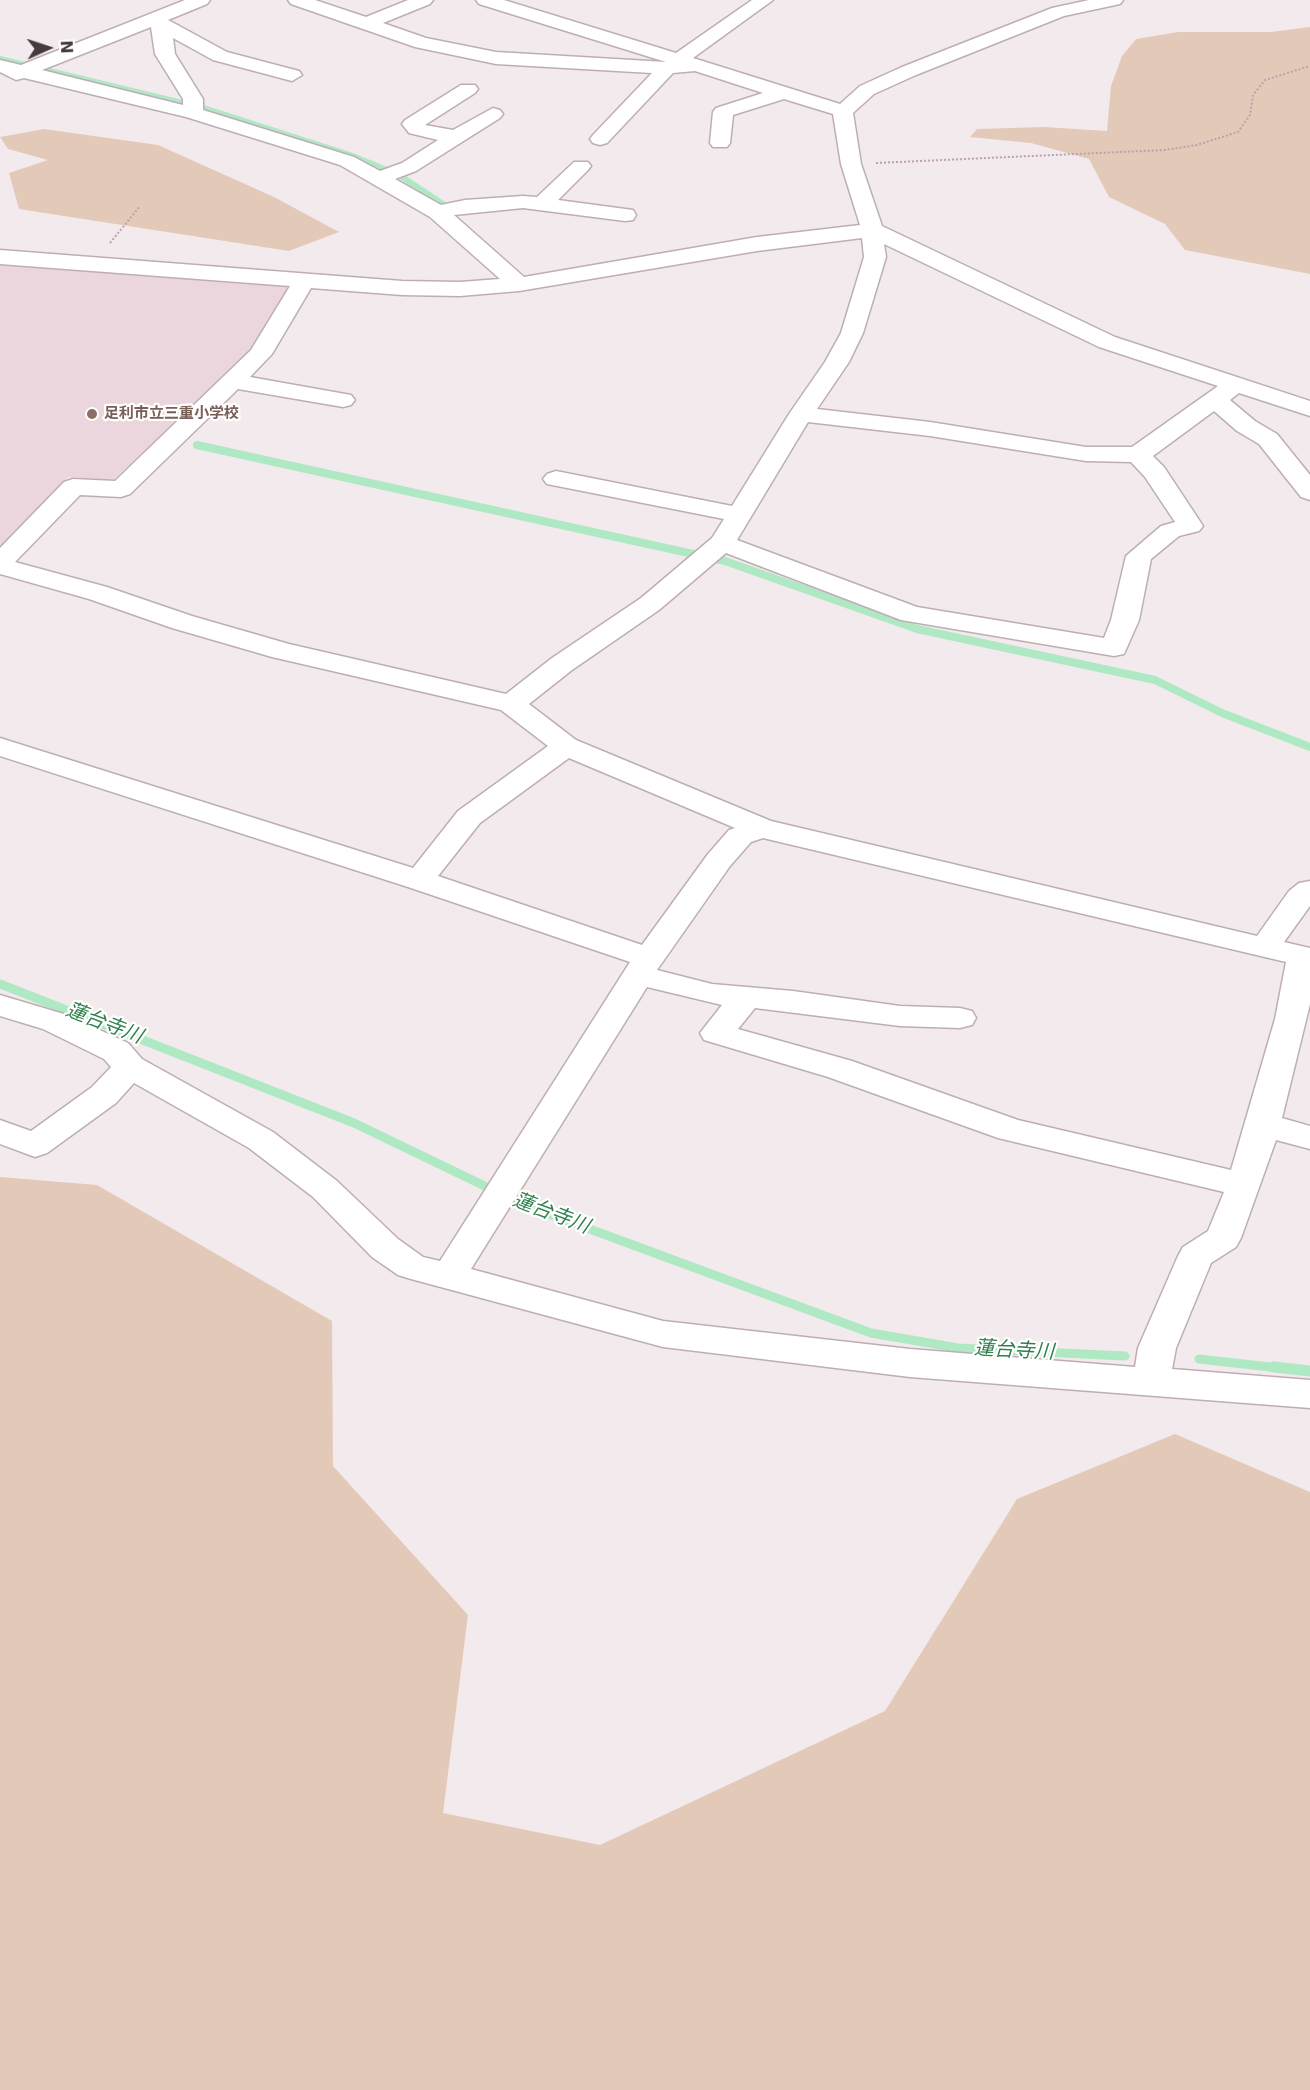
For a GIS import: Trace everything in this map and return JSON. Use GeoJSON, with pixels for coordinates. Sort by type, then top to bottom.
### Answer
{"type":"FeatureCollection","features":[{"type":"Feature","properties":{"kind":"street"},"geometry":{"type":"LineString","coordinates":[[0,83],[21,71],[157,22],[201,0]]}},
{"type":"Feature","properties":{"kind":"street"},"geometry":{"type":"LineString","coordinates":[[297,0],[422,43],[496,58],[680,65]]}},
{"type":"Feature","properties":{"kind":"street"},"geometry":{"type":"LineString","coordinates":[[366,24],[424,0]]}},
{"type":"Feature","properties":{"kind":"street"},"geometry":{"type":"LineString","coordinates":[[485,0],[680,65],[843,111]]}},
{"type":"Feature","properties":{"kind":"street"},"geometry":{"type":"LineString","coordinates":[[600,139],[680,65],[764,0]]}},
{"type":"Feature","properties":{"kind":"street"},"geometry":{"type":"LineString","coordinates":[[511,704],[562,664],[651,604],[722,543],[801,414],[837,362],[852,333],[875,257],[872,230],[851,164],[842,120],[843,111],[867,90],[1055,6],[1113,0]]}},
{"type":"Feature","properties":{"kind":"street"},"geometry":{"type":"LineString","coordinates":[[157,22],[220,56],[292,75]]}},
{"type":"Feature","properties":{"kind":"street"},"geometry":{"type":"LineString","coordinates":[[157,22],[165,54],[193,99],[193,113]]}},
{"type":"Feature","properties":{"kind":"street"},"geometry":{"type":"LineString","coordinates":[[0,66],[193,113],[347,160],[438,212],[519,284]]}},
{"type":"Feature","properties":{"kind":"street"},"geometry":{"type":"LineString","coordinates":[[456,137],[416,129],[412,124],[468,89]]}},
{"type":"Feature","properties":{"kind":"street"},"geometry":{"type":"LineString","coordinates":[[720,143],[723,112],[782,93]]}},
{"type":"Feature","properties":{"kind":"street"},"geometry":{"type":"LineString","coordinates":[[379,178],[409,167],[493,114]]}},
{"type":"Feature","properties":{"kind":"street"},"geometry":{"type":"LineString","coordinates":[[543,203],[581,166]]}},
{"type":"Feature","properties":{"kind":"street"},"geometry":{"type":"LineString","coordinates":[[438,212],[476,205],[543,203],[625,214]]}},
{"type":"Feature","properties":{"kind":"street"},"geometry":{"type":"LineString","coordinates":[[0,257],[304,281],[460,289],[519,284],[757,244],[872,230],[1107,342],[1310,409]]}},
{"type":"Feature","properties":{"kind":"street"},"geometry":{"type":"LineString","coordinates":[[304,281],[260,354],[121,489],[73,487],[0,564],[98,592],[182,622],[282,651],[511,704],[566,746],[760,828],[1306,957],[1263,1124],[1244,1185],[1223,1238],[1196,1256],[1156,1348],[1151,1380]]}},
{"type":"Feature","properties":{"kind":"street"},"geometry":{"type":"LineString","coordinates":[[233,381],[342,400]]}},
{"type":"Feature","properties":{"kind":"street"},"geometry":{"type":"LineString","coordinates":[[801,414],[912,429],[930,429],[1086,454],[1138,455],[1236,385]]}},
{"type":"Feature","properties":{"kind":"street"},"geometry":{"type":"LineString","coordinates":[[1215,400],[1246,426],[1268,439],[1310,492]]}},
{"type":"Feature","properties":{"kind":"street"},"geometry":{"type":"LineString","coordinates":[[722,543],[826,580],[910,614],[1114,648],[1125,620],[1139,556],[1170,531],[1190,526],[1155,472],[1138,455]]}},
{"type":"Feature","properties":{"kind":"street"},"geometry":{"type":"LineString","coordinates":[[556,479],[740,515]]}},
{"type":"Feature","properties":{"kind":"street"},"geometry":{"type":"LineString","coordinates":[[419,880],[469,817],[566,746]]}},
{"type":"Feature","properties":{"kind":"street"},"geometry":{"type":"LineString","coordinates":[[0,747],[419,880],[712,994],[747,996],[900,1016],[960,1018]]}},
{"type":"Feature","properties":{"kind":"street"},"geometry":{"type":"LineString","coordinates":[[449,1276],[643,967],[719,860],[740,836],[760,828]]}},
{"type":"Feature","properties":{"kind":"street"},"geometry":{"type":"LineString","coordinates":[[1265,947],[1300,898],[1310,890]]}},
{"type":"Feature","properties":{"kind":"street"},"geometry":{"type":"LineString","coordinates":[[747,996],[716,1033],[840,1069],[1010,1130],[1244,1185]]}},
{"type":"Feature","properties":{"kind":"street"},"geometry":{"type":"LineString","coordinates":[[0,1005],[55,1022],[116,1051],[130,1067],[261,1140],[325,1189],[385,1248],[411,1266],[663,1334],[910,1364],[1151,1380],[1310,1394]]}},
{"type":"Feature","properties":{"kind":"street"},"geometry":{"type":"LineString","coordinates":[[0,1131],[35,1145],[104,1095],[130,1067]]}},
{"type":"Feature","properties":{"kind":"street"},"geometry":{"type":"LineString","coordinates":[[1263,1124],[1310,1138]]}},
{"type":"Feature","properties":{"kind":"path"},"geometry":{"type":"LineString","coordinates":[[868,163],[1165,150],[1197,146],[1238,132],[1250,115],[1253,95],[1265,80],[1310,66]]}},
{"type":"Feature","properties":{"kind":"path"},"geometry":{"type":"LineString","coordinates":[[94,263],[140,206]]}},
{"type":"Feature","properties":{"kind":"shaded area"},"geometry":{"type":"Polygon","coordinates":[[[1310,27],[1310,274],[1185,250],[1165,224],[1109,197],[1089,159],[1031,143],[970,137],[977,129],[1044,127],[1107,131],[1111,86],[1122,56],[1136,39],[1178,32],[1271,32],[1310,27]]]}},
{"type":"Feature","properties":{"kind":"shaded area"},"geometry":{"type":"Polygon","coordinates":[[[44,129],[158,145],[274,197],[339,232],[289,251],[19,209],[9,173],[48,160],[8,149],[0,137],[44,129]]]}},
{"type":"Feature","properties":{"kind":"shaded area","name":"足利市立三重小学校"},"geometry":{"type":"Polygon","coordinates":[[[0,264],[291,286],[252,351],[113,480],[68,477],[0,553],[0,264]]]}},
{"type":"Feature","properties":{"kind":"shaded area"},"geometry":{"type":"Polygon","coordinates":[[[0,1177],[97,1185],[332,1321],[333,1466],[468,1615],[443,1813],[600,1845],[885,1711],[1017,1499],[1175,1434],[1310,1492],[1310,2090],[0,2090],[0,1177]]]}},
{"type":"Feature","properties":{"kind":"waterway"},"geometry":{"type":"LineString","coordinates":[[0,59],[207,109],[350,155],[399,175],[443,204]]}},
{"type":"Feature","properties":{"kind":"waterway"},"geometry":{"type":"LineString","coordinates":[[197,445],[725,561],[917,629],[1155,680],[1222,713],[1310,747]]}},
{"type":"Feature","properties":{"kind":"waterway","name":"蓮台寺川"},"geometry":{"type":"LineString","coordinates":[[0,984],[354,1123],[522,1204],[871,1333],[958,1348],[1125,1356]]}},
{"type":"Feature","properties":{"kind":"waterway","name":"蓮台寺川"},"geometry":{"type":"LineString","coordinates":[[1199,1359],[1288,1369]]}},
{"type":"Feature","properties":{"kind":"waterway","name":"蓮台寺川"},"geometry":{"type":"LineString","coordinates":[[1274,1367],[1310,1371]]}},
{"type":"Feature","properties":{"kind":"place","name":"足利市立三重小学校"},"geometry":{"type":"Point","coordinates":[92,414]}}]}
